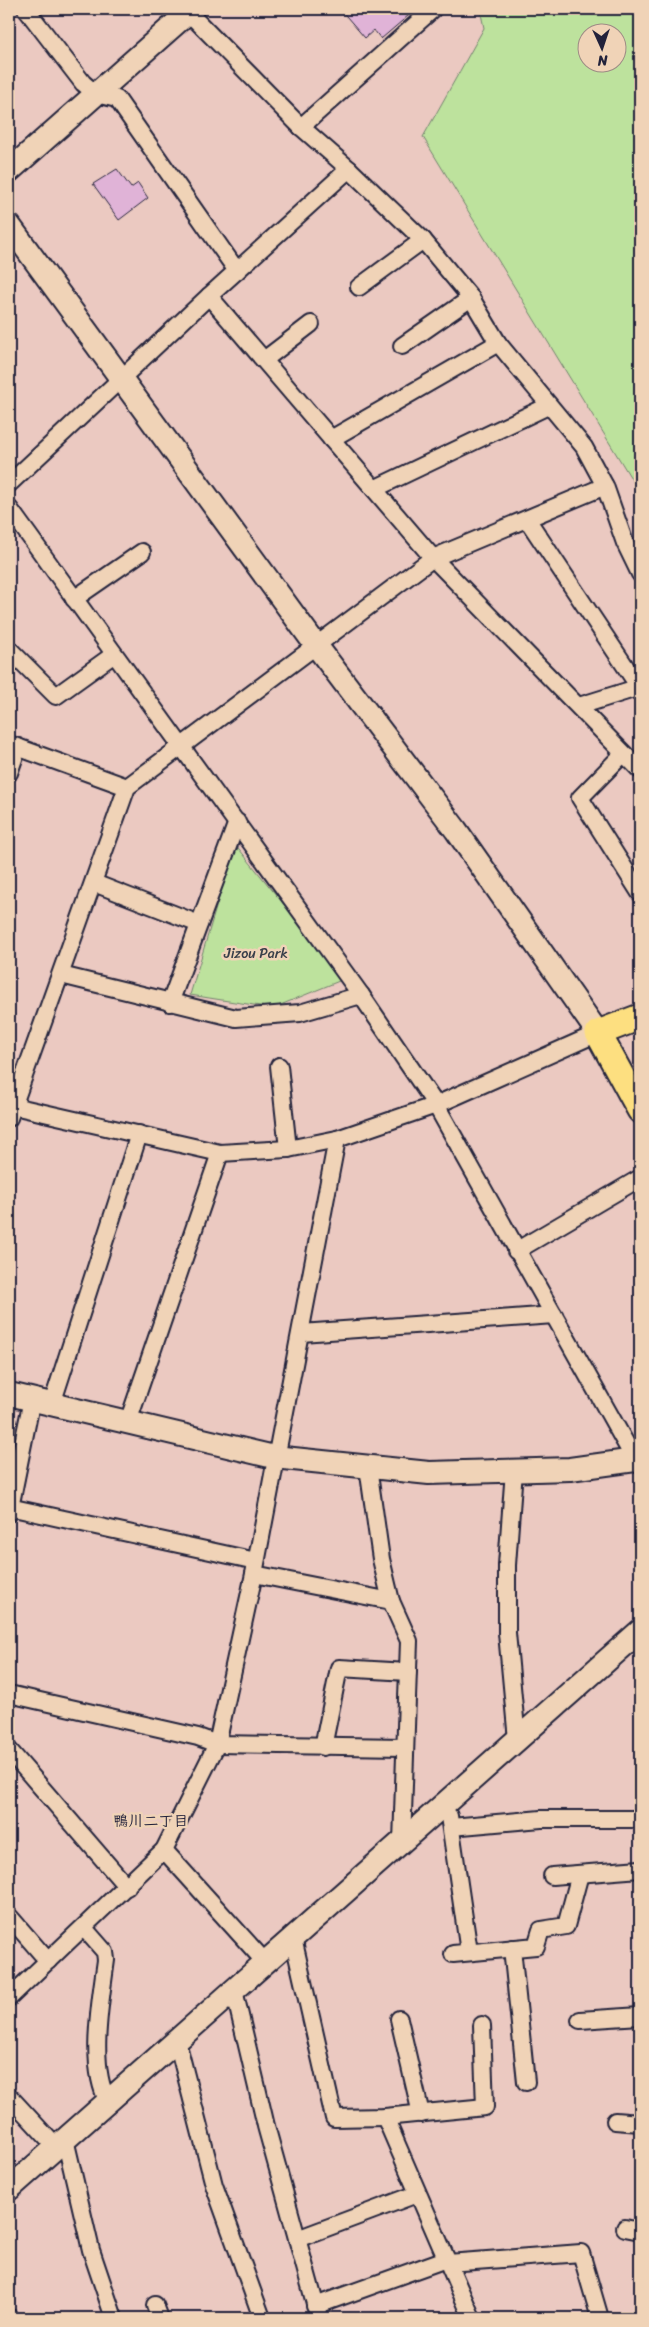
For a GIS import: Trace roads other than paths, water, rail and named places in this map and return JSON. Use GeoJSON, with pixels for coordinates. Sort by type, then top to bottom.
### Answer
{"type":"FeatureCollection","features":[{"type":"Feature","properties":{"kind":"main road"},"geometry":{"type":"LineString","coordinates":[[640,1017],[598,1033],[640,1110]]}},
{"type":"Feature","properties":{"kind":"street"},"geometry":{"type":"LineString","coordinates":[[26,9],[83,83],[96,94],[116,99],[237,271]]}},
{"type":"Feature","properties":{"kind":"street"},"geometry":{"type":"LineString","coordinates":[[301,128],[433,9]]}},
{"type":"Feature","properties":{"kind":"street"},"geometry":{"type":"LineString","coordinates":[[9,171],[188,10],[301,128],[349,169],[423,240],[471,298],[498,343],[548,406],[584,447],[605,486],[625,543],[640,574]]}},
{"type":"Feature","properties":{"kind":"street"},"geometry":{"type":"LineString","coordinates":[[9,484],[121,377],[349,169]]}},
{"type":"Feature","properties":{"kind":"street"},"geometry":{"type":"LineString","coordinates":[[9,225],[315,644],[456,830],[598,1033],[436,1105],[337,1140],[288,1149],[220,1152],[10,1109],[61,975],[127,787],[315,644],[434,558],[605,486]]}},
{"type":"Feature","properties":{"kind":"street"},"geometry":{"type":"LineString","coordinates":[[359,287],[423,240]]}},
{"type":"Feature","properties":{"kind":"street"},"geometry":{"type":"LineString","coordinates":[[209,296],[434,558],[622,754],[640,770]]}},
{"type":"Feature","properties":{"kind":"street"},"geometry":{"type":"LineString","coordinates":[[402,346],[471,298]]}},
{"type":"Feature","properties":{"kind":"street"},"geometry":{"type":"LineString","coordinates":[[264,360],[312,324]]}},
{"type":"Feature","properties":{"kind":"street"},"geometry":{"type":"LineString","coordinates":[[331,439],[498,343]]}},
{"type":"Feature","properties":{"kind":"street"},"geometry":{"type":"LineString","coordinates":[[374,489],[548,406]]}},
{"type":"Feature","properties":{"kind":"street"},"geometry":{"type":"LineString","coordinates":[[9,508],[113,655],[237,822],[361,995],[436,1105],[516,1251],[638,1461],[570,1470],[429,1473],[274,1458],[9,1394]]}},
{"type":"Feature","properties":{"kind":"street"},"geometry":{"type":"LineString","coordinates":[[527,519],[640,687],[578,706]]}},
{"type":"Feature","properties":{"kind":"street"},"geometry":{"type":"LineString","coordinates":[[74,599],[142,552]]}},
{"type":"Feature","properties":{"kind":"street"},"geometry":{"type":"LineString","coordinates":[[9,649],[56,696],[113,655]]}},
{"type":"Feature","properties":{"kind":"street"},"geometry":{"type":"LineString","coordinates":[[9,773],[14,746],[127,787]]}},
{"type":"Feature","properties":{"kind":"street"},"geometry":{"type":"LineString","coordinates":[[622,754],[580,798],[640,893]]}},
{"type":"Feature","properties":{"kind":"street"},"geometry":{"type":"LineString","coordinates":[[170,1004],[237,822]]}},
{"type":"Feature","properties":{"kind":"street"},"geometry":{"type":"LineString","coordinates":[[94,883],[199,924]]}},
{"type":"Feature","properties":{"kind":"street"},"geometry":{"type":"LineString","coordinates":[[61,975],[170,1004],[236,1018],[300,1013],[361,995]]}},
{"type":"Feature","properties":{"kind":"street"},"geometry":{"type":"LineString","coordinates":[[279,1066],[288,1149]]}},
{"type":"Feature","properties":{"kind":"street"},"geometry":{"type":"LineString","coordinates":[[138,1134],[42,1402],[10,1509],[391,1601]]}},
{"type":"Feature","properties":{"kind":"street"},"geometry":{"type":"LineString","coordinates":[[9,1998],[128,1887],[164,1850],[217,1744],[255,1567],[274,1458],[301,1333],[337,1140]]}},
{"type":"Feature","properties":{"kind":"street"},"geometry":{"type":"LineString","coordinates":[[128,1422],[220,1152]]}},
{"type":"Feature","properties":{"kind":"street"},"geometry":{"type":"LineString","coordinates":[[516,1251],[640,1178]]}},
{"type":"Feature","properties":{"kind":"street"},"geometry":{"type":"LineString","coordinates":[[301,1333],[554,1315]]}},
{"type":"Feature","properties":{"kind":"street"},"geometry":{"type":"LineString","coordinates":[[368,1467],[381,1558],[391,1601],[409,1641],[402,1842]]}},
{"type":"Feature","properties":{"kind":"street"},"geometry":{"type":"LineString","coordinates":[[514,1470],[507,1565],[507,1632],[517,1740]]}},
{"type":"Feature","properties":{"kind":"street"},"geometry":{"type":"LineString","coordinates":[[9,2189],[640,1631]]}},
{"type":"Feature","properties":{"kind":"street"},"geometry":{"type":"LineString","coordinates":[[323,1747],[339,1668],[408,1672]]}},
{"type":"Feature","properties":{"kind":"street"},"geometry":{"type":"LineString","coordinates":[[9,1694],[198,1737],[217,1744],[404,1747]]}},
{"type":"Feature","properties":{"kind":"street"},"geometry":{"type":"LineString","coordinates":[[9,1750],[128,1887]]}},
{"type":"Feature","properties":{"kind":"street"},"geometry":{"type":"LineString","coordinates":[[446,1802],[451,1827],[461,1953],[536,1946],[541,1930],[566,1926],[580,1874]]}},
{"type":"Feature","properties":{"kind":"street"},"geometry":{"type":"LineString","coordinates":[[451,1827],[541,1819],[640,1819]]}},
{"type":"Feature","properties":{"kind":"street"},"geometry":{"type":"LineString","coordinates":[[164,1850],[265,1962]]}},
{"type":"Feature","properties":{"kind":"street"},"geometry":{"type":"LineString","coordinates":[[552,1876],[640,1869]]}},
{"type":"Feature","properties":{"kind":"street"},"geometry":{"type":"LineString","coordinates":[[9,1916],[48,1961]]}},
{"type":"Feature","properties":{"kind":"street"},"geometry":{"type":"LineString","coordinates":[[84,1928],[105,1952],[106,1960],[97,2022],[101,2088],[108,2101]]}},
{"type":"Feature","properties":{"kind":"street"},"geometry":{"type":"LineString","coordinates":[[293,1938],[334,2118],[385,2118],[485,2107],[482,2025]]}},
{"type":"Feature","properties":{"kind":"street"},"geometry":{"type":"LineString","coordinates":[[512,1948],[526,2082]]}},
{"type":"Feature","properties":{"kind":"street"},"geometry":{"type":"LineString","coordinates":[[234,1990],[266,2126],[317,2312],[447,2261],[582,2253],[600,2318]]}},
{"type":"Feature","properties":{"kind":"street"},"geometry":{"type":"LineString","coordinates":[[580,2020],[640,2016]]}},
{"type":"Feature","properties":{"kind":"street"},"geometry":{"type":"LineString","coordinates":[[399,2019],[421,2114]]}},
{"type":"Feature","properties":{"kind":"street"},"geometry":{"type":"LineString","coordinates":[[177,2041],[214,2185],[262,2318]]}},
{"type":"Feature","properties":{"kind":"street"},"geometry":{"type":"LineString","coordinates":[[9,2096],[61,2143],[91,2250],[114,2318]]}},
{"type":"Feature","properties":{"kind":"street"},"geometry":{"type":"LineString","coordinates":[[385,2118],[472,2318]]}},
{"type":"Feature","properties":{"kind":"street"},"geometry":{"type":"LineString","coordinates":[[615,2121],[640,2123]]}},
{"type":"Feature","properties":{"kind":"street"},"geometry":{"type":"LineString","coordinates":[[297,2239],[417,2194]]}},
{"type":"Feature","properties":{"kind":"district","name":"鴨川二丁目"},"geometry":{"type":"Point","coordinates":[151,1821]}},
{"type":"Feature","properties":{"kind":"park label","name":"Jizou Park"},"geometry":{"type":"Point","coordinates":[256,953]}}]}
